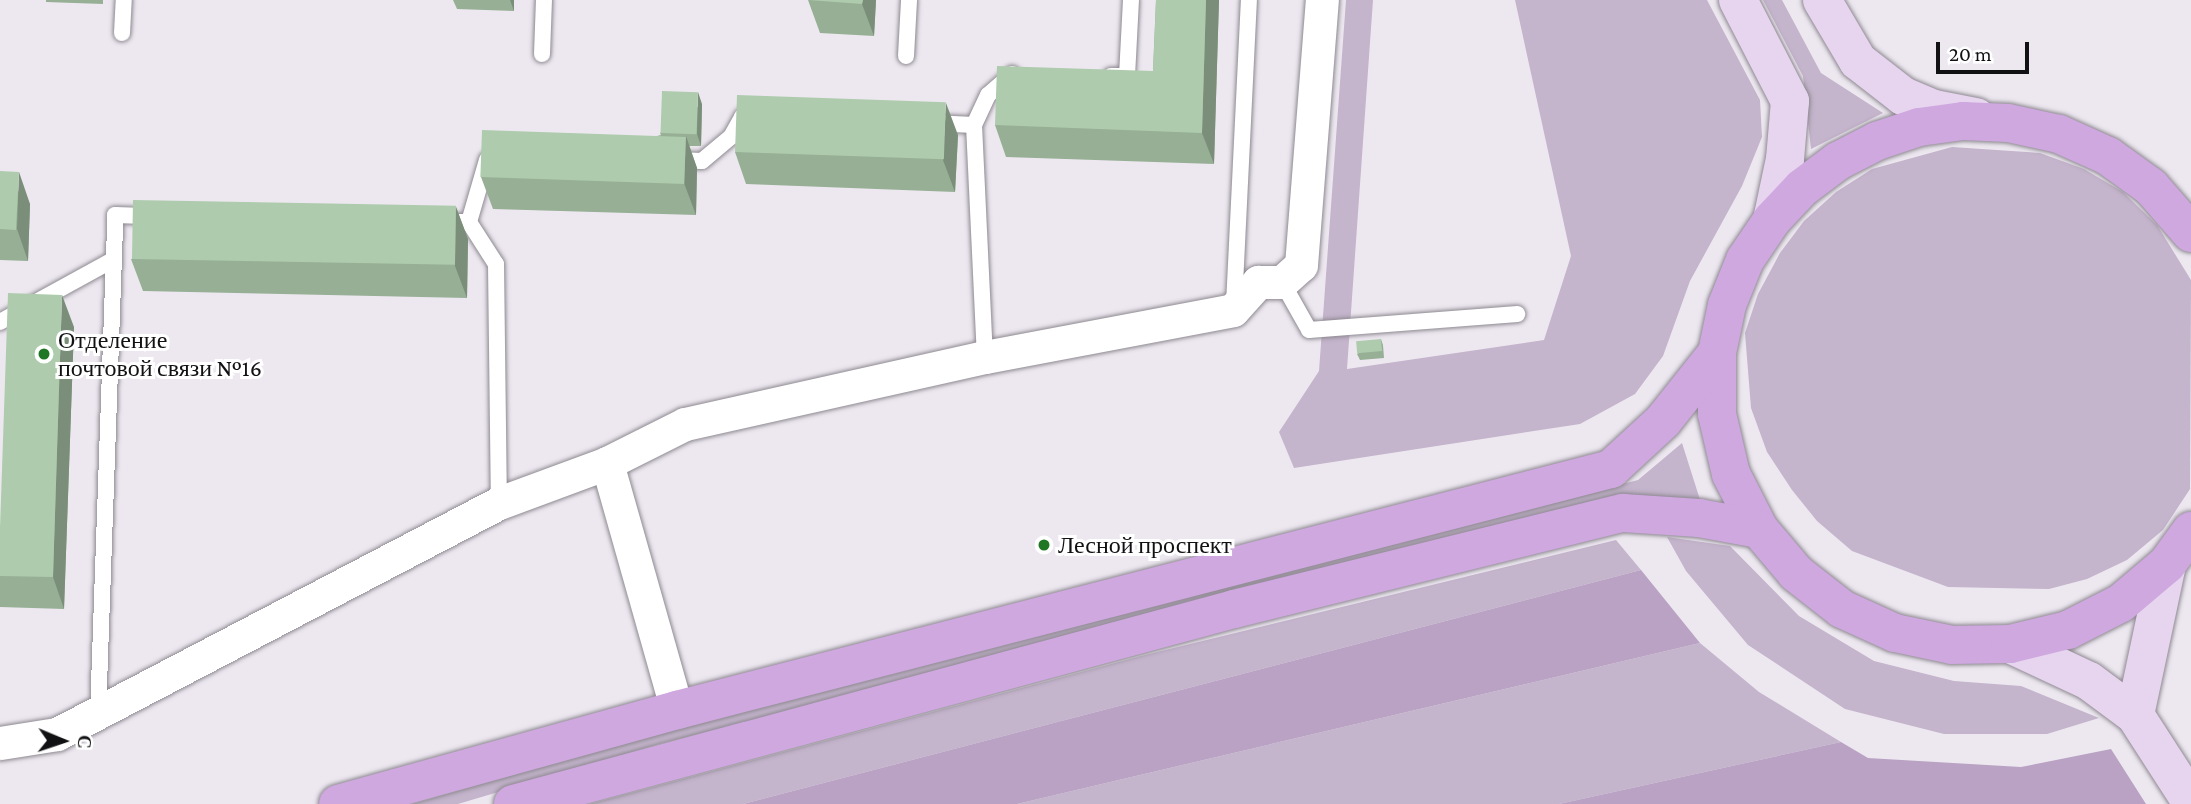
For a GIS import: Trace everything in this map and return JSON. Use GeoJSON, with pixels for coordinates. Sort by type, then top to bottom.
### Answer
{"type":"FeatureCollection","features":[{"type":"Feature","properties":{"kind":"main road"},"geometry":{"type":"LineString","coordinates":[[2190,229],[2151,187],[2108,156],[2059,134],[2007,123],[1930,126],[1877,141],[1838,161],[1802,188],[1772,220],[1745,260],[1727,305],[1717,353],[1717,414],[1731,474],[1759,529],[1796,573],[1842,608],[1895,633],[1952,645],[2010,644],[2078,624],[2121,603],[2167,564],[2191,531]]}},
{"type":"Feature","properties":{"kind":"main road"},"geometry":{"type":"LineString","coordinates":[[338,804],[677,710],[1611,469],[1664,421],[1717,353]]}},
{"type":"Feature","properties":{"kind":"main road"},"geometry":{"type":"LineString","coordinates":[[513,804],[1234,609],[1623,513],[1699,518],[1759,529]]}},
{"type":"Feature","properties":{"kind":"street"},"geometry":{"type":"LineString","coordinates":[[0,743],[57,734],[499,503],[607,463],[685,424],[985,357],[1233,310],[1258,282],[1282,282],[1301,265],[1322,0]]}},
{"type":"Feature","properties":{"kind":"street"},"geometry":{"type":"LineString","coordinates":[[1738,0],[1790,101],[1785,159],[1772,220]]}},
{"type":"Feature","properties":{"kind":"street"},"geometry":{"type":"LineString","coordinates":[[1822,0],[1858,61],[1903,96],[1934,109],[2007,123]]}},
{"type":"Feature","properties":{"kind":"street"},"geometry":{"type":"LineString","coordinates":[[607,463],[677,710]]}},
{"type":"Feature","properties":{"kind":"street"},"geometry":{"type":"LineString","coordinates":[[2135,715],[2167,564]]}},
{"type":"Feature","properties":{"kind":"street"},"geometry":{"type":"LineString","coordinates":[[2010,644],[2090,681],[2135,715],[2191,802]]}},
{"type":"Feature","properties":{"kind":"lane"},"geometry":{"type":"LineString","coordinates":[[122,33],[124,0]]}},
{"type":"Feature","properties":{"kind":"lane"},"geometry":{"type":"LineString","coordinates":[[542,54],[544,0]]}},
{"type":"Feature","properties":{"kind":"lane"},"geometry":{"type":"LineString","coordinates":[[906,56],[909,0]]}},
{"type":"Feature","properties":{"kind":"lane"},"geometry":{"type":"LineString","coordinates":[[1088,75],[1127,76],[1131,0]]}},
{"type":"Feature","properties":{"kind":"lane"},"geometry":{"type":"LineString","coordinates":[[1233,310],[1249,0]]}},
{"type":"Feature","properties":{"kind":"lane"},"geometry":{"type":"LineString","coordinates":[[985,357],[974,125],[988,95],[1011,74],[1024,74]]}},
{"type":"Feature","properties":{"kind":"lane"},"geometry":{"type":"LineString","coordinates":[[662,159],[702,161],[732,137],[743,117],[770,118]]}},
{"type":"Feature","properties":{"kind":"lane"},"geometry":{"type":"LineString","coordinates":[[920,123],[974,125]]}},
{"type":"Feature","properties":{"kind":"lane"},"geometry":{"type":"LineString","coordinates":[[499,503],[496,264],[469,222],[489,153],[502,154]]}},
{"type":"Feature","properties":{"kind":"lane"},"geometry":{"type":"LineString","coordinates":[[99,713],[115,215],[169,216]]}},
{"type":"Feature","properties":{"kind":"lane"},"geometry":{"type":"LineString","coordinates":[[428,222],[469,222]]}},
{"type":"Feature","properties":{"kind":"lane"},"geometry":{"type":"LineString","coordinates":[[0,322],[113,260]]}},
{"type":"Feature","properties":{"kind":"lane"},"geometry":{"type":"LineString","coordinates":[[1282,282],[1309,330],[1517,314]]}},
{"type":"Feature","properties":{"kind":"shaded area"},"geometry":{"type":"Polygon","coordinates":[[[1346,0],[1373,0],[1347,369],[1544,340],[1571,256],[1515,0],[1707,0],[1760,100],[1762,137],[1742,186],[1690,281],[1663,356],[1635,394],[1580,424],[1294,468],[1279,432],[1319,371],[1346,0]]]}},
{"type":"Feature","properties":{"kind":"shaded area"},"geometry":{"type":"Polygon","coordinates":[[[1763,0],[1782,0],[1821,73],[1883,113],[1811,149],[1803,76],[1763,0]]]}},
{"type":"Feature","properties":{"kind":"shaded area"},"geometry":{"type":"Polygon","coordinates":[[[1952,147],[2040,153],[2084,169],[2123,192],[2157,225],[2191,280],[2190,489],[2163,530],[2127,560],[2087,579],[2049,589],[1948,587],[1852,551],[1817,521],[1792,490],[1767,452],[1751,408],[1745,333],[1758,294],[1780,253],[1804,221],[1836,192],[1872,169],[1952,147]]]}},
{"type":"Feature","properties":{"kind":"shaded area"},"geometry":{"type":"Polygon","coordinates":[[[1682,443],[1702,506],[1142,621],[659,744],[458,804],[412,804],[655,734],[1638,480],[1682,443]]]}},
{"type":"Feature","properties":{"kind":"shaded area"},"geometry":{"type":"Polygon","coordinates":[[[1667,537],[1730,546],[1799,616],[1874,661],[1954,681],[2021,686],[2099,718],[2047,734],[1944,734],[1845,709],[1748,645],[1686,571],[1667,537]]]}},
{"type":"Feature","properties":{"kind":"shaded area"},"geometry":{"type":"Polygon","coordinates":[[[1616,540],[1641,570],[743,804],[590,804],[1141,656],[1616,540]]]}},
{"type":"Feature","properties":{"kind":"shaded area"},"geometry":{"type":"Polygon","coordinates":[[[1641,570],[1700,643],[1017,804],[743,804],[1641,570]]]}},
{"type":"Feature","properties":{"kind":"shaded area"},"geometry":{"type":"Polygon","coordinates":[[[1700,643],[1759,692],[1841,742],[1559,804],[1017,804],[1700,643]]]}},
{"type":"Feature","properties":{"kind":"shaded area"},"geometry":{"type":"Polygon","coordinates":[[[1841,742],[1868,758],[2021,767],[2111,749],[2146,804],[1559,804],[1841,742]]]}},
{"type":"Feature","properties":{"kind":"building"},"geometry":{"type":"Polygon","coordinates":[[[808,0],[863,0],[862,4],[808,0]]]}},
{"type":"Feature","properties":{"kind":"building"},"geometry":{"type":"Polygon","coordinates":[[[1156,0],[1206,0],[1202,133],[995,125],[997,66],[1153,71],[1156,0]]]}},
{"type":"Feature","properties":{"kind":"building"},"geometry":{"type":"Polygon","coordinates":[[[662,91],[698,92],[697,134],[661,133],[662,91]]]}},
{"type":"Feature","properties":{"kind":"building"},"geometry":{"type":"Polygon","coordinates":[[[737,95],[946,102],[944,159],[735,152],[737,95]]]}},
{"type":"Feature","properties":{"kind":"building"},"geometry":{"type":"Polygon","coordinates":[[[482,130],[686,137],[684,184],[480,177],[482,130]]]}},
{"type":"Feature","properties":{"kind":"building"},"geometry":{"type":"Polygon","coordinates":[[[0,171],[19,172],[16,230],[0,229],[0,171]]]}},
{"type":"Feature","properties":{"kind":"building"},"geometry":{"type":"Polygon","coordinates":[[[133,200],[456,206],[455,265],[132,259],[133,200]]]}},
{"type":"Feature","properties":{"kind":"building"},"geometry":{"type":"Polygon","coordinates":[[[8,293],[62,295],[53,577],[0,576],[8,293]]]}},
{"type":"Feature","properties":{"kind":"building"},"geometry":{"type":"Polygon","coordinates":[[[1381,339],[1382,351],[1357,353],[1356,341],[1381,339]]]}},
{"type":"Feature","properties":{"kind":"place","name":"Отделение почтовой связи №16"},"geometry":{"type":"Point","coordinates":[44,354]}},
{"type":"Feature","properties":{"kind":"place","name":"Лесной проспект"},"geometry":{"type":"Point","coordinates":[1044,545]}}]}
